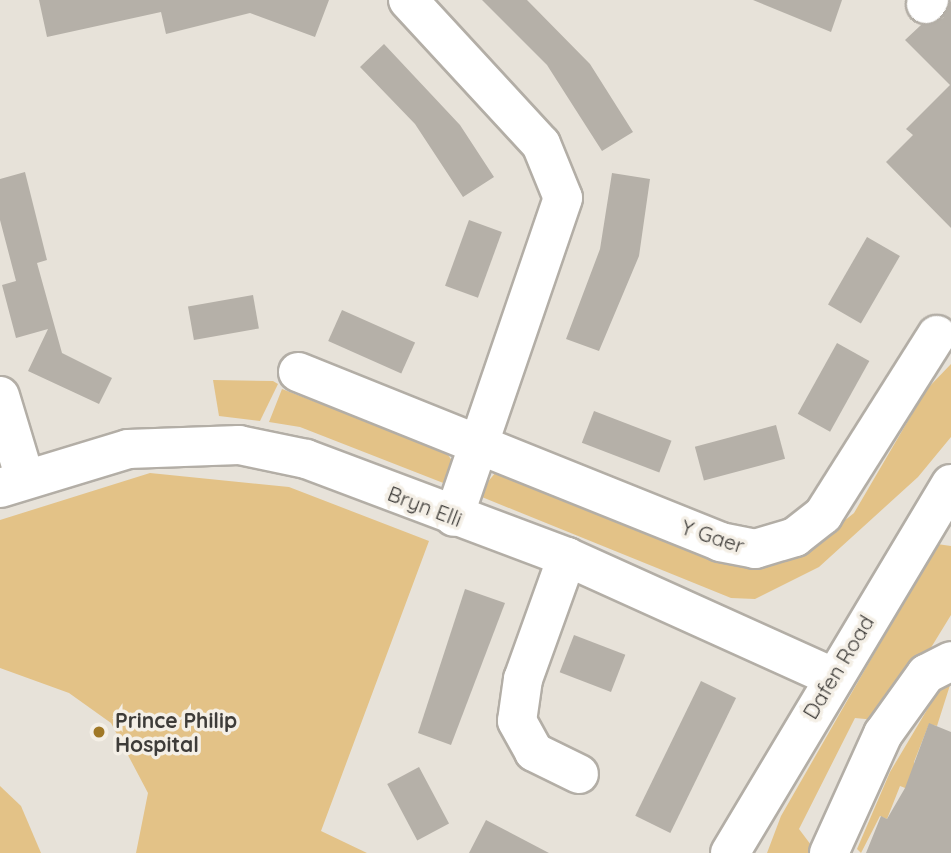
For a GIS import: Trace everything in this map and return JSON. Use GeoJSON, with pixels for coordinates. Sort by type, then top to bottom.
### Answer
{"type":"FeatureCollection","features":[{"type":"Feature","properties":{"kind":"street"},"geometry":{"type":"LineString","coordinates":[[408,0],[541,144],[563,198],[454,517]]}},
{"type":"Feature","properties":{"kind":"street","name":"Y Gaer"},"geometry":{"type":"LineString","coordinates":[[298,372],[720,542],[755,549],[795,537],[822,516],[937,335]]}},
{"type":"Feature","properties":{"kind":"street"},"geometry":{"type":"LineString","coordinates":[[0,396],[13,483]]}},
{"type":"Feature","properties":{"kind":"street","name":"Bryn Elli"},"geometry":{"type":"LineString","coordinates":[[13,483],[128,449],[239,446],[306,459],[454,517],[567,557],[831,676]]}},
{"type":"Feature","properties":{"kind":"street","name":"Dafen Road"},"geometry":{"type":"LineString","coordinates":[[730,853],[831,676],[951,484]]}},
{"type":"Feature","properties":{"kind":"street"},"geometry":{"type":"LineString","coordinates":[[567,557],[523,679],[517,720],[534,752],[579,774]]}},
{"type":"Feature","properties":{"kind":"street"},"geometry":{"type":"LineString","coordinates":[[829,853],[883,734],[926,674],[951,661]]}},
{"type":"Feature","properties":{"kind":"shaded area"},"geometry":{"type":"Polygon","coordinates":[[[951,364],[951,437],[918,477],[819,567],[755,599],[731,598],[477,495],[496,472],[719,557],[834,529],[854,513],[926,390],[951,364]]]}},
{"type":"Feature","properties":{"kind":"shaded area"},"geometry":{"type":"Polygon","coordinates":[[[213,380],[273,381],[278,384],[260,421],[219,416],[213,380]]]}},
{"type":"Feature","properties":{"kind":"shaded area"},"geometry":{"type":"Polygon","coordinates":[[[282,389],[446,452],[457,468],[451,486],[300,427],[269,422],[282,389]]]}},
{"type":"Feature","properties":{"kind":"shaded area"},"geometry":{"type":"Polygon","coordinates":[[[150,473],[289,487],[429,541],[321,831],[367,853],[136,853],[148,793],[111,723],[69,693],[0,668],[0,520],[150,473]]]}},
{"type":"Feature","properties":{"kind":"shaded area"},"geometry":{"type":"Polygon","coordinates":[[[937,544],[951,546],[951,615],[886,721],[855,718],[799,829],[817,853],[767,853],[781,816],[937,544]]]}},
{"type":"Feature","properties":{"kind":"shaded area"},"geometry":{"type":"Polygon","coordinates":[[[951,682],[937,726],[929,724],[914,762],[918,793],[900,786],[887,819],[880,816],[861,853],[857,849],[890,772],[940,688],[951,682]]]}},
{"type":"Feature","properties":{"kind":"shaded area"},"geometry":{"type":"Polygon","coordinates":[[[0,786],[21,806],[41,853],[0,853],[0,786]]]}},
{"type":"Feature","properties":{"kind":"building"},"geometry":{"type":"Polygon","coordinates":[[[39,0],[329,0],[315,37],[250,13],[166,34],[161,12],[47,37],[39,0]]]}},
{"type":"Feature","properties":{"kind":"building"},"geometry":{"type":"Polygon","coordinates":[[[482,0],[527,0],[590,64],[633,132],[602,151],[547,65],[482,0]]]}},
{"type":"Feature","properties":{"kind":"building"},"geometry":{"type":"Polygon","coordinates":[[[753,0],[842,0],[831,32],[753,0]]]}},
{"type":"Feature","properties":{"kind":"building"},"geometry":{"type":"Polygon","coordinates":[[[951,0],[951,228],[886,162],[913,135],[906,129],[950,85],[905,40],[921,25],[943,18],[951,0]]]}},
{"type":"Feature","properties":{"kind":"building"},"geometry":{"type":"Polygon","coordinates":[[[384,44],[460,125],[494,177],[463,197],[415,124],[360,67],[384,44]]]}},
{"type":"Feature","properties":{"kind":"building"},"geometry":{"type":"Polygon","coordinates":[[[25,172],[47,260],[37,263],[62,353],[112,378],[99,404],[28,371],[48,329],[16,338],[2,285],[16,281],[0,220],[0,179],[25,172]]]}},
{"type":"Feature","properties":{"kind":"building"},"geometry":{"type":"Polygon","coordinates":[[[612,173],[650,179],[639,256],[599,351],[566,339],[600,249],[612,173]]]}},
{"type":"Feature","properties":{"kind":"building"},"geometry":{"type":"Polygon","coordinates":[[[469,220],[502,232],[478,298],[445,286],[469,220]]]}},
{"type":"Feature","properties":{"kind":"building"},"geometry":{"type":"Polygon","coordinates":[[[867,237],[900,256],[861,324],[828,305],[867,237]]]}},
{"type":"Feature","properties":{"kind":"building"},"geometry":{"type":"Polygon","coordinates":[[[253,295],[259,328],[194,340],[188,306],[253,295]]]}},
{"type":"Feature","properties":{"kind":"building"},"geometry":{"type":"Polygon","coordinates":[[[342,310],[415,343],[401,374],[328,341],[342,310]]]}},
{"type":"Feature","properties":{"kind":"building"},"geometry":{"type":"Polygon","coordinates":[[[837,343],[869,361],[830,432],[798,414],[837,343]]]}},
{"type":"Feature","properties":{"kind":"building"},"geometry":{"type":"Polygon","coordinates":[[[594,411],[671,441],[659,472],[582,443],[594,411]]]}},
{"type":"Feature","properties":{"kind":"building"},"geometry":{"type":"Polygon","coordinates":[[[776,425],[785,459],[704,481],[695,447],[776,425]]]}},
{"type":"Feature","properties":{"kind":"building"},"geometry":{"type":"Polygon","coordinates":[[[465,589],[505,603],[451,745],[418,733],[465,589]]]}},
{"type":"Feature","properties":{"kind":"building"},"geometry":{"type":"Polygon","coordinates":[[[574,635],[625,655],[611,692],[560,672],[574,635]]]}},
{"type":"Feature","properties":{"kind":"building"},"geometry":{"type":"Polygon","coordinates":[[[701,681],[736,698],[670,833],[635,816],[701,681]]]}},
{"type":"Feature","properties":{"kind":"building"},"geometry":{"type":"Polygon","coordinates":[[[929,723],[951,732],[951,853],[866,853],[881,816],[887,819],[905,788],[929,723]]]}},
{"type":"Feature","properties":{"kind":"building"},"geometry":{"type":"Polygon","coordinates":[[[419,767],[449,824],[417,840],[387,784],[419,767]]]}},
{"type":"Feature","properties":{"kind":"building"},"geometry":{"type":"Polygon","coordinates":[[[486,820],[549,853],[469,853],[486,820]]]}},
{"type":"Feature","properties":{"kind":"place","name":"Prince Philip Hospital"},"geometry":{"type":"Point","coordinates":[99,732]}}]}
